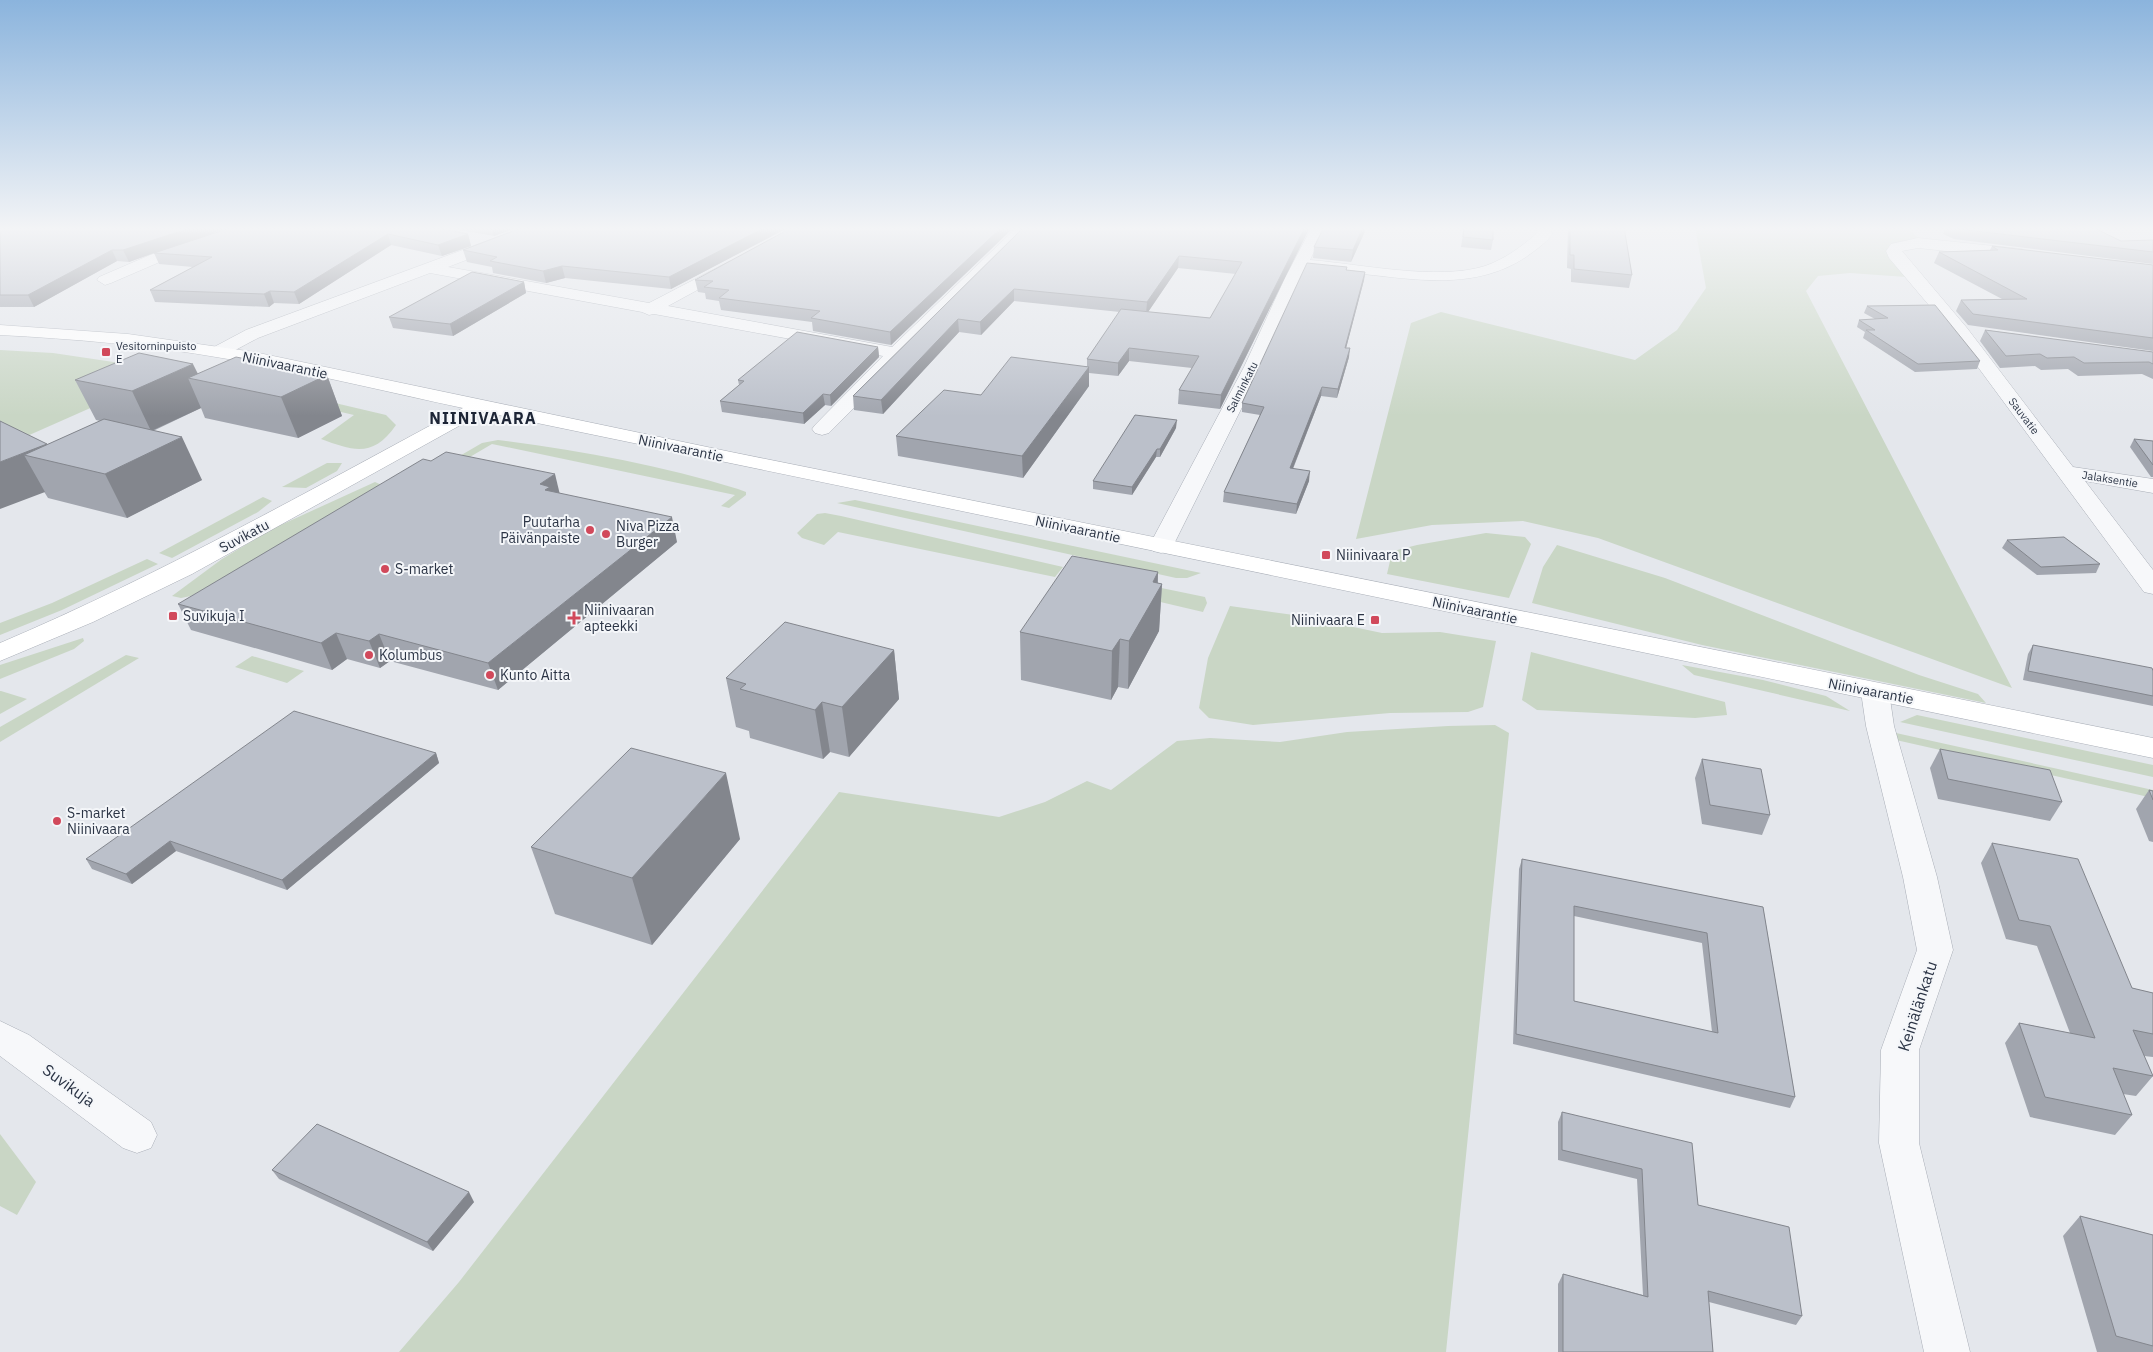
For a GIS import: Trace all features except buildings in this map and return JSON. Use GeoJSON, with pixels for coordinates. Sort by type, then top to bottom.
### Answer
{"type":"FeatureCollection","features":[{"type":"Feature","properties":{"kind":"main road","name":"Niinivaarantie"},"geometry":{"type":"LineString","coordinates":[[0,330],[111,337],[220,351],[1161,546],[2153,748]]}},
{"type":"Feature","properties":{"kind":"main road","name":"Suvikatu"},"geometry":{"type":"LineString","coordinates":[[0,653],[84,617],[183,569],[481,406]]}},
{"type":"Feature","properties":{"kind":"street"},"geometry":{"type":"LineString","coordinates":[[220,351],[252,334],[370,290]]}},
{"type":"Feature","properties":{"kind":"street"},"geometry":{"type":"LineString","coordinates":[[545,290],[896,354]]}},
{"type":"Feature","properties":{"kind":"street"},"geometry":{"type":"LineString","coordinates":[[649,310],[686,290]]}},
{"type":"Feature","properties":{"kind":"street"},"geometry":{"type":"LineString","coordinates":[[822,429],[961,290]]}},
{"type":"Feature","properties":{"kind":"street","name":"Salminkatu"},"geometry":{"type":"LineString","coordinates":[[1161,546],[1253,367],[1288,290]]}},
{"type":"Feature","properties":{"kind":"street","name":"Sauvatie"},"geometry":{"type":"LineString","coordinates":[[1925,290],[1961,332],[2153,587]]}},
{"type":"Feature","properties":{"kind":"street"},"geometry":{"type":"LineString","coordinates":[[1961,332],[1990,336]]}},
{"type":"Feature","properties":{"kind":"street","name":"Jalaksentie"},"geometry":{"type":"LineString","coordinates":[[2067,472],[2153,486]]}},
{"type":"Feature","properties":{"kind":"street","name":"Keinälänkatu"},"geometry":{"type":"LineString","coordinates":[[1875,692],[1880,726],[1920,878],[1936,950],[1900,1050],[1899,1143],[1947,1352]]}},
{"type":"Feature","properties":{"kind":"street","name":"Suvikuja"},"geometry":{"type":"LineString","coordinates":[[0,1037],[16,1046],[138,1135]]}},
{"type":"Feature","properties":{"kind":"green space"},"geometry":{"type":"Polygon","coordinates":[[[1705,290],[1807,290],[2012,688],[1598,538],[1523,521],[1432,525],[1356,539],[1411,323],[1441,312],[1635,360],[1677,330],[1705,290]]]}},
{"type":"Feature","properties":{"kind":"green space"},"geometry":{"type":"Polygon","coordinates":[[[0,350],[53,353],[174,371],[0,448],[0,350]]]}},
{"type":"Feature","properties":{"kind":"green space"},"geometry":{"type":"Polygon","coordinates":[[[301,395],[386,415],[396,425],[388,436],[371,447],[353,449],[343,447],[321,439],[354,415],[289,400],[301,395]]]}},
{"type":"Feature","properties":{"kind":"green space"},"geometry":{"type":"Polygon","coordinates":[[[498,440],[558,448],[649,466],[709,480],[746,492],[746,495],[729,508],[721,506],[735,495],[492,444],[463,461],[451,461],[482,443],[498,440]]]}},
{"type":"Feature","properties":{"kind":"green space"},"geometry":{"type":"Polygon","coordinates":[[[327,463],[342,463],[337,471],[306,488],[282,487],[327,463]]]}},
{"type":"Feature","properties":{"kind":"green space"},"geometry":{"type":"Polygon","coordinates":[[[375,482],[384,486],[191,596],[181,598],[172,596],[222,559],[272,529],[375,482]]]}},
{"type":"Feature","properties":{"kind":"green space"},"geometry":{"type":"Polygon","coordinates":[[[263,497],[272,501],[258,512],[172,558],[159,553],[263,497]]]}},
{"type":"Feature","properties":{"kind":"green space"},"geometry":{"type":"Polygon","coordinates":[[[855,500],[1201,573],[1187,578],[1176,578],[837,503],[855,500]]]}},
{"type":"Feature","properties":{"kind":"green space"},"geometry":{"type":"Polygon","coordinates":[[[825,513],[1063,567],[1055,577],[838,532],[824,545],[802,538],[797,533],[817,514],[825,513]]]}},
{"type":"Feature","properties":{"kind":"green space"},"geometry":{"type":"Polygon","coordinates":[[[1486,533],[1525,537],[1531,544],[1509,598],[1387,574],[1390,561],[1370,557],[1417,545],[1486,533]]]}},
{"type":"Feature","properties":{"kind":"green space"},"geometry":{"type":"Polygon","coordinates":[[[1557,545],[1665,578],[1919,675],[1978,694],[1986,703],[1702,645],[1532,603],[1543,567],[1557,545]]]}},
{"type":"Feature","properties":{"kind":"green space"},"geometry":{"type":"Polygon","coordinates":[[[147,559],[158,564],[62,610],[0,635],[0,623],[52,603],[147,559]]]}},
{"type":"Feature","properties":{"kind":"green space"},"geometry":{"type":"Polygon","coordinates":[[[1079,571],[1205,597],[1207,603],[1203,612],[1071,581],[1079,571]]]}},
{"type":"Feature","properties":{"kind":"green space"},"geometry":{"type":"Polygon","coordinates":[[[1230,606],[1301,616],[1382,633],[1440,632],[1496,641],[1483,707],[1468,712],[1390,713],[1253,725],[1209,718],[1199,708],[1208,658],[1230,606]]]}},
{"type":"Feature","properties":{"kind":"green space"},"geometry":{"type":"Polygon","coordinates":[[[83,638],[84,641],[74,649],[0,679],[0,665],[83,638]]]}},
{"type":"Feature","properties":{"kind":"green space"},"geometry":{"type":"Polygon","coordinates":[[[1531,652],[1725,702],[1727,715],[1695,718],[1537,710],[1522,700],[1531,652]]]}},
{"type":"Feature","properties":{"kind":"green space"},"geometry":{"type":"Polygon","coordinates":[[[126,655],[139,658],[0,742],[0,727],[126,655]]]}},
{"type":"Feature","properties":{"kind":"green space"},"geometry":{"type":"Polygon","coordinates":[[[252,656],[304,671],[287,683],[235,667],[252,656]]]}},
{"type":"Feature","properties":{"kind":"green space"},"geometry":{"type":"Polygon","coordinates":[[[1682,665],[1763,680],[1826,696],[1850,711],[1694,675],[1682,665]]]}},
{"type":"Feature","properties":{"kind":"green space"},"geometry":{"type":"Polygon","coordinates":[[[1,691],[27,699],[0,714],[1,691]]]}},
{"type":"Feature","properties":{"kind":"green space"},"geometry":{"type":"Polygon","coordinates":[[[1917,715],[2153,765],[2153,777],[1900,722],[1917,715]]]}},
{"type":"Feature","properties":{"kind":"green space"},"geometry":{"type":"Polygon","coordinates":[[[1495,725],[1509,733],[1446,1352],[399,1352],[459,1282],[839,792],[999,817],[1045,802],[1087,781],[1111,790],[1177,741],[1210,738],[1280,742],[1347,732],[1495,725]]]}},
{"type":"Feature","properties":{"kind":"green space"},"geometry":{"type":"Polygon","coordinates":[[[1896,733],[2153,790],[2153,798],[1896,740],[1896,733]]]}},
{"type":"Feature","properties":{"kind":"green space"},"geometry":{"type":"Polygon","coordinates":[[[0,1134],[36,1182],[17,1215],[0,1206],[0,1134]]]}},
{"type":"Feature","properties":{"kind":"place","name":"Vesitorninpuisto E"},"geometry":{"type":"Point","coordinates":[106,352]}},
{"type":"Feature","properties":{"kind":"place","name":"Puutarha Päivänpaiste"},"geometry":{"type":"Point","coordinates":[590,530]}},
{"type":"Feature","properties":{"kind":"place","name":"Niva Pizza Burger"},"geometry":{"type":"Point","coordinates":[606,534]}},
{"type":"Feature","properties":{"kind":"place","name":"Niinivaara P"},"geometry":{"type":"Point","coordinates":[1326,555]}},
{"type":"Feature","properties":{"kind":"place","name":"S-market"},"geometry":{"type":"Point","coordinates":[385,569]}},
{"type":"Feature","properties":{"kind":"place","name":"Suvikuja I"},"geometry":{"type":"Point","coordinates":[173,616]}},
{"type":"Feature","properties":{"kind":"place","name":"Niinivaaran apteekki"},"geometry":{"type":"Point","coordinates":[574,618]}},
{"type":"Feature","properties":{"kind":"place","name":"Niinivaara E"},"geometry":{"type":"Point","coordinates":[1375,620]}},
{"type":"Feature","properties":{"kind":"place","name":"Kolumbus"},"geometry":{"type":"Point","coordinates":[369,655]}},
{"type":"Feature","properties":{"kind":"place","name":"Kunto Aitta"},"geometry":{"type":"Point","coordinates":[490,675]}},
{"type":"Feature","properties":{"kind":"place","name":"S-market Niinivaara"},"geometry":{"type":"Point","coordinates":[57,821]}},
{"type":"Feature","properties":{"kind":"district","name":"NIINIVAARA"},"geometry":{"type":"Point","coordinates":[483,418]}}]}
